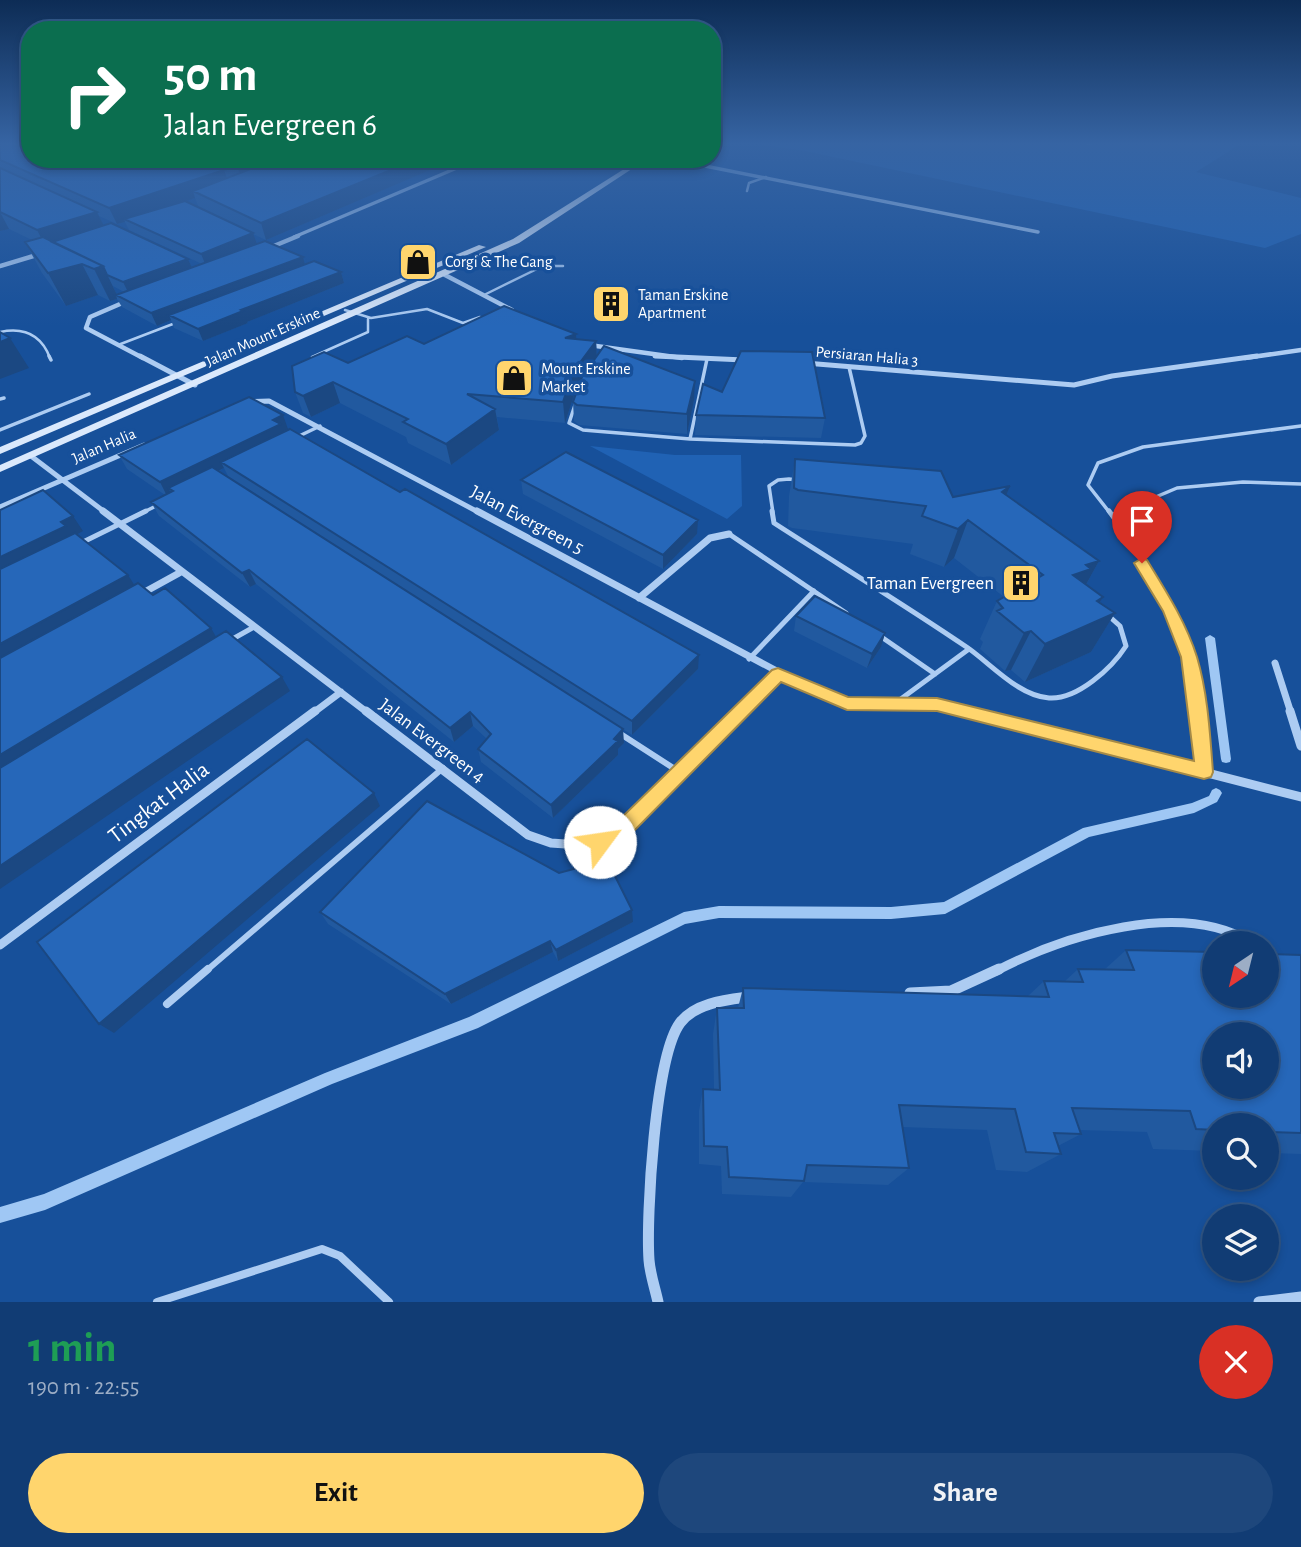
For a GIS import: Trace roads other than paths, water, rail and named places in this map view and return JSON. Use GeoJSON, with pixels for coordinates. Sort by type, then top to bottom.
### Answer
{"type":"FeatureCollection","features":[{"type":"Feature","properties":{"kind":"main road","name":"Jalan Mount Erskine"},"geometry":{"type":"LineString","coordinates":[[0,469],[445,275],[516,241],[572,204]]}},
{"type":"Feature","properties":{"kind":"main road","name":"Jalan Mount Erskine"},"geometry":{"type":"LineString","coordinates":[[0,450],[309,318],[535,227]]}},
{"type":"Feature","properties":{"kind":"main road"},"geometry":{"type":"LineString","coordinates":[[309,318],[345,310],[415,280],[445,275],[441,269],[470,253]]}},
{"type":"Feature","properties":{"kind":"main road"},"geometry":{"type":"LineString","coordinates":[[0,459],[13,455],[31,456],[40,442],[103,414],[113,402]]}},
{"type":"Feature","properties":{"kind":"street"},"geometry":{"type":"LineString","coordinates":[[259,252],[373,204]]}},
{"type":"Feature","properties":{"kind":"street"},"geometry":{"type":"LineString","coordinates":[[898,204],[1038,232]]}},
{"type":"Feature","properties":{"kind":"street"},"geometry":{"type":"LineString","coordinates":[[0,266],[41,254]]}},
{"type":"Feature","properties":{"kind":"street"},"geometry":{"type":"LineString","coordinates":[[445,275],[516,312]]}},
{"type":"Feature","properties":{"kind":"street"},"geometry":{"type":"LineString","coordinates":[[131,300],[101,310],[86,322],[86,328],[195,385]]}},
{"type":"Feature","properties":{"kind":"street"},"geometry":{"type":"LineString","coordinates":[[586,344],[611,351],[748,360]]}},
{"type":"Feature","properties":{"kind":"street","name":"Persiaran Halia 3"},"geometry":{"type":"LineString","coordinates":[[801,363],[1074,385],[1112,376],[1301,350]]}},
{"type":"Feature","properties":{"kind":"street","name":"Jalan Evergreen 5"},"geometry":{"type":"LineString","coordinates":[[232,407],[259,399],[270,401],[749,659],[847,703],[922,703],[958,709],[1301,797]]}},
{"type":"Feature","properties":{"kind":"street","name":"Jalan Halia"},"geometry":{"type":"LineString","coordinates":[[0,507],[146,443]]}},
{"type":"Feature","properties":{"kind":"street","name":"Jalan Evergreen 4"},"geometry":{"type":"LineString","coordinates":[[31,456],[528,835],[551,843],[580,845],[619,833],[778,674]]}},
{"type":"Feature","properties":{"kind":"street"},"geometry":{"type":"LineString","coordinates":[[639,598],[710,538],[729,534]]}},
{"type":"Feature","properties":{"kind":"street"},"geometry":{"type":"LineString","coordinates":[[132,599],[181,572]]}},
{"type":"Feature","properties":{"kind":"street"},"geometry":{"type":"LineString","coordinates":[[1275,663],[1301,746]]}},
{"type":"Feature","properties":{"kind":"street","name":"Tingkat Halia"},"geometry":{"type":"LineString","coordinates":[[0,945],[341,692]]}},
{"type":"Feature","properties":{"kind":"street"},"geometry":{"type":"LineString","coordinates":[[903,993],[944,993],[1028,956],[1142,924],[1209,923],[1236,931]]}},
{"type":"Feature","properties":{"kind":"street"},"geometry":{"type":"LineString","coordinates":[[659,1302],[649,1259],[654,1138],[667,1057],[678,1024],[705,1004],[755,996]]}},
{"type":"Feature","properties":{"kind":"street"},"geometry":{"type":"LineString","coordinates":[[1259,1302],[1301,1297]]}},
{"type":"Feature","properties":{"kind":"lane"},"geometry":{"type":"LineString","coordinates":[[260,242],[283,252]]}},
{"type":"Feature","properties":{"kind":"lane"},"geometry":{"type":"LineString","coordinates":[[486,294],[543,266],[563,266]]}},
{"type":"Feature","properties":{"kind":"lane"},"geometry":{"type":"LineString","coordinates":[[119,294],[131,300]]}},
{"type":"Feature","properties":{"kind":"lane"},"geometry":{"type":"LineString","coordinates":[[494,312],[506,306]]}},
{"type":"Feature","properties":{"kind":"lane"},"geometry":{"type":"LineString","coordinates":[[345,310],[368,319],[398,313],[415,314],[427,309],[463,323],[481,317]]}},
{"type":"Feature","properties":{"kind":"lane"},"geometry":{"type":"LineString","coordinates":[[312,357],[368,332],[368,319]]}},
{"type":"Feature","properties":{"kind":"lane"},"geometry":{"type":"LineString","coordinates":[[118,345],[182,321]]}},
{"type":"Feature","properties":{"kind":"lane"},"geometry":{"type":"LineString","coordinates":[[0,332],[15,328],[29,330],[47,348],[51,360]]}},
{"type":"Feature","properties":{"kind":"lane"},"geometry":{"type":"LineString","coordinates":[[604,358],[611,351]]}},
{"type":"Feature","properties":{"kind":"lane"},"geometry":{"type":"LineString","coordinates":[[690,439],[707,359]]}},
{"type":"Feature","properties":{"kind":"lane"},"geometry":{"type":"LineString","coordinates":[[579,397],[569,420],[577,429],[690,439],[848,446],[861,443],[865,436],[849,367]]}},
{"type":"Feature","properties":{"kind":"lane"},"geometry":{"type":"LineString","coordinates":[[0,430],[89,394]]}},
{"type":"Feature","properties":{"kind":"lane"},"geometry":{"type":"LineString","coordinates":[[286,442],[320,426]]}},
{"type":"Feature","properties":{"kind":"lane"},"geometry":{"type":"LineString","coordinates":[[1204,772],[1199,712],[1189,657],[1170,611],[1113,515],[1088,485],[1098,463],[1143,447],[1301,426]]}},
{"type":"Feature","properties":{"kind":"lane"},"geometry":{"type":"LineString","coordinates":[[789,479],[945,497],[969,506],[1014,529],[1120,626],[1126,646],[1115,663],[1064,698],[1046,698],[1021,688],[969,649],[774,523],[769,486],[778,480],[789,479]]}},
{"type":"Feature","properties":{"kind":"lane"},"geometry":{"type":"LineString","coordinates":[[1113,515],[1178,488],[1242,482],[1301,484]]}},
{"type":"Feature","properties":{"kind":"lane"},"geometry":{"type":"LineString","coordinates":[[72,547],[169,499]]}},
{"type":"Feature","properties":{"kind":"lane"},"geometry":{"type":"LineString","coordinates":[[729,534],[858,621]]}},
{"type":"Feature","properties":{"kind":"lane"},"geometry":{"type":"LineString","coordinates":[[749,659],[814,591]]}},
{"type":"Feature","properties":{"kind":"lane"},"geometry":{"type":"LineString","coordinates":[[219,647],[254,627]]}},
{"type":"Feature","properties":{"kind":"lane"},"geometry":{"type":"LineString","coordinates":[[869,629],[935,674]]}},
{"type":"Feature","properties":{"kind":"lane"},"geometry":{"type":"LineString","coordinates":[[894,704],[969,649]]}},
{"type":"Feature","properties":{"kind":"lane"},"geometry":{"type":"LineString","coordinates":[[612,728],[681,773]]}},
{"type":"Feature","properties":{"kind":"lane"},"geometry":{"type":"LineString","coordinates":[[167,1004],[443,768]]}},
{"type":"Feature","properties":{"kind":"lane"},"geometry":{"type":"LineString","coordinates":[[157,1302],[322,1249],[340,1256],[389,1302]]}},
{"type":"Feature","properties":{"kind":"waterway"},"geometry":{"type":"LineString","coordinates":[[1210,638],[1226,759]]}},
{"type":"Feature","properties":{"kind":"waterway"},"geometry":{"type":"LineString","coordinates":[[0,1215],[45,1202],[330,1078],[473,1023],[684,918],[719,912],[891,913],[945,908],[1087,832],[1194,808],[1213,799],[1216,793]]}},
{"type":"Feature","properties":{"kind":"place","name":"Corgi & The Gang"},"geometry":{"type":"Point","coordinates":[418,262]}},
{"type":"Feature","properties":{"kind":"place","name":"Taman Erskine Apartment"},"geometry":{"type":"Point","coordinates":[611,304]}},
{"type":"Feature","properties":{"kind":"place","name":"Mount Erskine Market"},"geometry":{"type":"Point","coordinates":[514,378]}},
{"type":"Feature","properties":{"kind":"place","name":"Taman Evergreen"},"geometry":{"type":"Point","coordinates":[1021,583]}}]}
